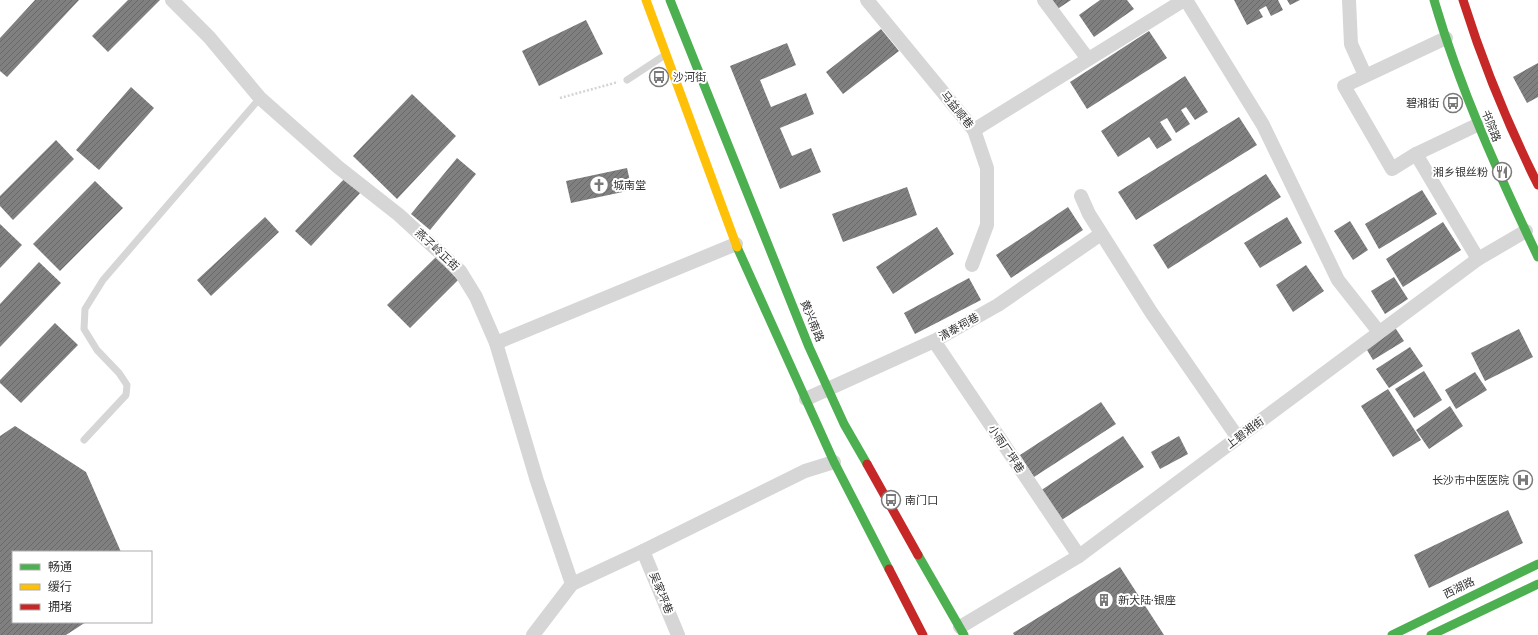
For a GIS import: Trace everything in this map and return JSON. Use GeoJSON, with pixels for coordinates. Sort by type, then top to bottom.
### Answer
{"type":"FeatureCollection","features":[{"type":"Feature","properties":{"kind":"main road"},"geometry":{"type":"LineString","coordinates":[[646,0],[736,244],[834,462],[923,635]]}},
{"type":"Feature","properties":{"kind":"main road","name":"黄兴南路"},"geometry":{"type":"LineString","coordinates":[[670,0],[809,347],[844,424],[941,597],[962,631]]}},
{"type":"Feature","properties":{"kind":"main road","name":"书院路"},"geometry":{"type":"LineString","coordinates":[[1434,0],[1477,125],[1538,257]]}},
{"type":"Feature","properties":{"kind":"main road","name":"书院路"},"geometry":{"type":"LineString","coordinates":[[1463,0],[1495,92],[1513,135],[1538,185]]}},
{"type":"Feature","properties":{"kind":"main road","name":"西湖路"},"geometry":{"type":"LineString","coordinates":[[1392,635],[1538,564]]}},
{"type":"Feature","properties":{"kind":"main road"},"geometry":{"type":"LineString","coordinates":[[1431,635],[1538,584]]}},
{"type":"Feature","properties":{"kind":"street","name":"燕子岭正街"},"geometry":{"type":"LineString","coordinates":[[172,0],[209,37],[260,98],[338,167],[399,215],[460,271],[476,297],[496,343],[537,481],[572,584]]}},
{"type":"Feature","properties":{"kind":"street","name":"马益顺巷"},"geometry":{"type":"LineString","coordinates":[[867,0],[974,130],[987,168],[988,225],[972,265]]}},
{"type":"Feature","properties":{"kind":"street"},"geometry":{"type":"LineString","coordinates":[[1044,0],[1088,59]]}},
{"type":"Feature","properties":{"kind":"street"},"geometry":{"type":"LineString","coordinates":[[974,130],[1185,0],[1263,125],[1338,280],[1378,332]]}},
{"type":"Feature","properties":{"kind":"street"},"geometry":{"type":"LineString","coordinates":[[1349,0],[1351,44],[1365,75]]}},
{"type":"Feature","properties":{"kind":"street"},"geometry":{"type":"LineString","coordinates":[[1446,38],[1344,86],[1392,169],[1416,154],[1477,125]]}},
{"type":"Feature","properties":{"kind":"street"},"geometry":{"type":"LineString","coordinates":[[1416,154],[1478,259]]}},
{"type":"Feature","properties":{"kind":"street"},"geometry":{"type":"LineString","coordinates":[[1081,196],[1089,214],[1101,234],[1151,312],[1238,438]]}},
{"type":"Feature","properties":{"kind":"street","name":"上碧湘街"},"geometry":{"type":"LineString","coordinates":[[962,631],[1079,556],[1478,259],[1526,231]]}},
{"type":"Feature","properties":{"kind":"street","name":"清泰祠巷"},"geometry":{"type":"LineString","coordinates":[[806,399],[934,341],[998,305],[1101,234]]}},
{"type":"Feature","properties":{"kind":"street"},"geometry":{"type":"LineString","coordinates":[[496,343],[736,244]]}},
{"type":"Feature","properties":{"kind":"street","name":"小雨厂坪巷"},"geometry":{"type":"LineString","coordinates":[[934,341],[1079,556]]}},
{"type":"Feature","properties":{"kind":"street"},"geometry":{"type":"LineString","coordinates":[[534,635],[572,584],[643,551],[805,471],[834,462]]}},
{"type":"Feature","properties":{"kind":"street","name":"吴家坪巷"},"geometry":{"type":"LineString","coordinates":[[643,551],[678,635]]}},
{"type":"Feature","properties":{"kind":"lane"},"geometry":{"type":"LineString","coordinates":[[626,80],[666,55]]}},
{"type":"Feature","properties":{"kind":"lane"},"geometry":{"type":"LineString","coordinates":[[84,440],[126,395],[126,385],[119,373],[97,350],[84,329],[85,309],[102,280],[260,98]]}},
{"type":"Feature","properties":{"kind":"path"},"geometry":{"type":"LineString","coordinates":[[560,98],[626,80]]}},
{"type":"Feature","properties":{"kind":"building"},"geometry":{"type":"Polygon","coordinates":[[[35,0],[79,0],[7,77],[0,71],[0,38],[35,0]]]}},
{"type":"Feature","properties":{"kind":"building"},"geometry":{"type":"Polygon","coordinates":[[[128,0],[160,0],[108,52],[92,36],[128,0]]]}},
{"type":"Feature","properties":{"kind":"building"},"geometry":{"type":"Polygon","coordinates":[[[1049,0],[1071,0],[1056,10],[1049,0]]]}},
{"type":"Feature","properties":{"kind":"building"},"geometry":{"type":"Polygon","coordinates":[[[1100,0],[1127,0],[1134,9],[1094,37],[1079,15],[1100,0]]]}},
{"type":"Feature","properties":{"kind":"building"},"geometry":{"type":"Polygon","coordinates":[[[1234,0],[1278,0],[1283,10],[1271,16],[1266,6],[1259,10],[1263,17],[1247,25],[1234,0]]]}},
{"type":"Feature","properties":{"kind":"building"},"geometry":{"type":"Polygon","coordinates":[[[1287,0],[1300,0],[1290,5],[1287,0]]]}},
{"type":"Feature","properties":{"kind":"building"},"geometry":{"type":"Polygon","coordinates":[[[586,20],[603,54],[539,86],[522,51],[586,20]]]}},
{"type":"Feature","properties":{"kind":"building"},"geometry":{"type":"Polygon","coordinates":[[[881,29],[899,51],[843,94],[826,72],[881,29]]]}},
{"type":"Feature","properties":{"kind":"building"},"geometry":{"type":"Polygon","coordinates":[[[1149,31],[1167,58],[1087,109],[1070,82],[1149,31]]]}},
{"type":"Feature","properties":{"kind":"building"},"geometry":{"type":"Polygon","coordinates":[[[787,43],[796,65],[760,80],[771,107],[806,93],[814,114],[780,128],[792,156],[811,148],[821,172],[780,189],[730,66],[787,43]]]}},
{"type":"Feature","properties":{"kind":"building"},"geometry":{"type":"Polygon","coordinates":[[[1538,63],[1538,97],[1527,103],[1513,77],[1538,63]]]}},
{"type":"Feature","properties":{"kind":"building"},"geometry":{"type":"Polygon","coordinates":[[[1185,76],[1208,112],[1195,120],[1186,107],[1181,110],[1190,124],[1176,133],[1167,118],[1160,122],[1172,140],[1157,149],[1149,137],[1118,157],[1101,131],[1185,76]]]}},
{"type":"Feature","properties":{"kind":"building"},"geometry":{"type":"Polygon","coordinates":[[[131,87],[154,108],[99,170],[76,150],[131,87]]]}},
{"type":"Feature","properties":{"kind":"building"},"geometry":{"type":"Polygon","coordinates":[[[412,94],[456,136],[397,199],[353,156],[412,94]]]}},
{"type":"Feature","properties":{"kind":"building"},"geometry":{"type":"Polygon","coordinates":[[[1239,117],[1257,145],[1136,220],[1118,192],[1239,117]]]}},
{"type":"Feature","properties":{"kind":"building"},"geometry":{"type":"Polygon","coordinates":[[[56,140],[74,159],[13,220],[0,206],[0,196],[56,140]]]}},
{"type":"Feature","properties":{"kind":"building"},"geometry":{"type":"Polygon","coordinates":[[[457,158],[476,174],[430,230],[411,214],[457,158]]]}},
{"type":"Feature","properties":{"kind":"building","name":"城南堂"},"geometry":{"type":"Polygon","coordinates":[[[627,168],[632,190],[571,203],[566,181],[627,168]]]}},
{"type":"Feature","properties":{"kind":"building"},"geometry":{"type":"Polygon","coordinates":[[[1266,174],[1281,197],[1168,269],[1153,245],[1266,174]]]}},
{"type":"Feature","properties":{"kind":"building"},"geometry":{"type":"Polygon","coordinates":[[[346,177],[362,191],[311,246],[295,231],[346,177]]]}},
{"type":"Feature","properties":{"kind":"building"},"geometry":{"type":"Polygon","coordinates":[[[95,181],[123,208],[60,271],[33,244],[95,181]]]}},
{"type":"Feature","properties":{"kind":"building"},"geometry":{"type":"Polygon","coordinates":[[[907,187],[917,215],[843,242],[832,214],[907,187]]]}},
{"type":"Feature","properties":{"kind":"building"},"geometry":{"type":"Polygon","coordinates":[[[1422,190],[1437,214],[1379,249],[1365,224],[1422,190]]]}},
{"type":"Feature","properties":{"kind":"building"},"geometry":{"type":"Polygon","coordinates":[[[1068,207],[1083,230],[1011,278],[996,255],[1068,207]]]}},
{"type":"Feature","properties":{"kind":"building"},"geometry":{"type":"Polygon","coordinates":[[[265,217],[279,232],[211,296],[197,280],[265,217]]]}},
{"type":"Feature","properties":{"kind":"building"},"geometry":{"type":"Polygon","coordinates":[[[1287,217],[1302,243],[1260,268],[1244,243],[1287,217]]]}},
{"type":"Feature","properties":{"kind":"building"},"geometry":{"type":"Polygon","coordinates":[[[1350,221],[1368,250],[1353,260],[1334,231],[1350,221]]]}},
{"type":"Feature","properties":{"kind":"building"},"geometry":{"type":"Polygon","coordinates":[[[1443,222],[1461,250],[1403,287],[1386,259],[1443,222]]]}},
{"type":"Feature","properties":{"kind":"building"},"geometry":{"type":"Polygon","coordinates":[[[0,224],[22,245],[0,268],[0,224]]]}},
{"type":"Feature","properties":{"kind":"building"},"geometry":{"type":"Polygon","coordinates":[[[937,227],[954,254],[893,294],[876,267],[937,227]]]}},
{"type":"Feature","properties":{"kind":"building"},"geometry":{"type":"Polygon","coordinates":[[[436,257],[458,280],[410,328],[387,305],[436,257]]]}},
{"type":"Feature","properties":{"kind":"building"},"geometry":{"type":"Polygon","coordinates":[[[39,262],[61,283],[0,347],[0,304],[39,262]]]}},
{"type":"Feature","properties":{"kind":"building"},"geometry":{"type":"Polygon","coordinates":[[[1306,265],[1324,291],[1293,312],[1276,285],[1306,265]]]}},
{"type":"Feature","properties":{"kind":"building"},"geometry":{"type":"Polygon","coordinates":[[[1394,277],[1408,299],[1385,314],[1371,291],[1394,277]]]}},
{"type":"Feature","properties":{"kind":"building"},"geometry":{"type":"Polygon","coordinates":[[[969,278],[981,300],[915,334],[904,313],[969,278]]]}},
{"type":"Feature","properties":{"kind":"building"},"geometry":{"type":"Polygon","coordinates":[[[55,323],[78,345],[21,403],[0,383],[0,380],[55,323]]]}},
{"type":"Feature","properties":{"kind":"building"},"geometry":{"type":"Polygon","coordinates":[[[1394,326],[1404,341],[1373,360],[1364,345],[1394,326]]]}},
{"type":"Feature","properties":{"kind":"building"},"geometry":{"type":"Polygon","coordinates":[[[1519,329],[1533,357],[1485,381],[1471,353],[1519,329]]]}},
{"type":"Feature","properties":{"kind":"building"},"geometry":{"type":"Polygon","coordinates":[[[1410,347],[1423,366],[1389,388],[1376,369],[1410,347]]]}},
{"type":"Feature","properties":{"kind":"building"},"geometry":{"type":"Polygon","coordinates":[[[1424,371],[1442,400],[1414,418],[1395,389],[1424,371]]]}},
{"type":"Feature","properties":{"kind":"building"},"geometry":{"type":"Polygon","coordinates":[[[1475,372],[1487,390],[1456,409],[1445,390],[1475,372]]]}},
{"type":"Feature","properties":{"kind":"building"},"geometry":{"type":"Polygon","coordinates":[[[1388,389],[1421,440],[1393,457],[1361,406],[1388,389]]]}},
{"type":"Feature","properties":{"kind":"building"},"geometry":{"type":"Polygon","coordinates":[[[1101,402],[1116,424],[1034,477],[1020,455],[1101,402]]]}},
{"type":"Feature","properties":{"kind":"building"},"geometry":{"type":"Polygon","coordinates":[[[1450,406],[1463,426],[1429,449],[1416,430],[1450,406]]]}},
{"type":"Feature","properties":{"kind":"building"},"geometry":{"type":"Polygon","coordinates":[[[15,426],[86,472],[121,551],[12,551],[12,623],[84,623],[66,635],[0,635],[0,436],[15,426]]]}},
{"type":"Feature","properties":{"kind":"building"},"geometry":{"type":"Polygon","coordinates":[[[1123,436],[1144,467],[1060,521],[1040,491],[1123,436]]]}},
{"type":"Feature","properties":{"kind":"building"},"geometry":{"type":"Polygon","coordinates":[[[1179,436],[1188,454],[1160,469],[1151,452],[1179,436]]]}},
{"type":"Feature","properties":{"kind":"building"},"geometry":{"type":"Polygon","coordinates":[[[1508,510],[1523,543],[1429,588],[1414,555],[1508,510]]]}},
{"type":"Feature","properties":{"kind":"building","name":"新大陆·银座"},"geometry":{"type":"Polygon","coordinates":[[[1120,567],[1164,635],[1014,635],[1013,633],[1120,567]]]}},
{"type":"Feature","properties":{"kind":"traffic: fast"},"geometry":{"type":"LineString","coordinates":[[670,0],[809,347],[844,424],[867,464]]}},
{"type":"Feature","properties":{"kind":"traffic: fast"},"geometry":{"type":"LineString","coordinates":[[1434,0],[1444,33],[1468,98],[1538,257]]}},
{"type":"Feature","properties":{"kind":"traffic: fast"},"geometry":{"type":"LineString","coordinates":[[737,247],[834,462],[889,569]]}},
{"type":"Feature","properties":{"kind":"traffic: fast"},"geometry":{"type":"LineString","coordinates":[[918,555],[964,635]]}},
{"type":"Feature","properties":{"kind":"traffic: fast"},"geometry":{"type":"LineString","coordinates":[[1392,635],[1538,564]]}},
{"type":"Feature","properties":{"kind":"traffic: fast"},"geometry":{"type":"LineString","coordinates":[[1431,635],[1538,584]]}},
{"type":"Feature","properties":{"kind":"traffic: slow"},"geometry":{"type":"LineString","coordinates":[[646,0],[737,247]]}},
{"type":"Feature","properties":{"kind":"traffic: jam"},"geometry":{"type":"LineString","coordinates":[[1463,0],[1497,94],[1516,140],[1538,185]]}},
{"type":"Feature","properties":{"kind":"traffic: jam"},"geometry":{"type":"LineString","coordinates":[[867,464],[918,555]]}},
{"type":"Feature","properties":{"kind":"traffic: jam"},"geometry":{"type":"LineString","coordinates":[[889,569],[923,635]]}},
{"type":"Feature","properties":{"kind":"place","name":"沙河街"},"geometry":{"type":"Point","coordinates":[659,77]}},
{"type":"Feature","properties":{"kind":"place","name":"碧湘街"},"geometry":{"type":"Point","coordinates":[1453,103]}},
{"type":"Feature","properties":{"kind":"place","name":"湘乡银丝粉"},"geometry":{"type":"Point","coordinates":[1502,172]}},
{"type":"Feature","properties":{"kind":"place","name":"城南堂"},"geometry":{"type":"Point","coordinates":[599,185]}},
{"type":"Feature","properties":{"kind":"place","name":"长沙市中医医院"},"geometry":{"type":"Point","coordinates":[1523,480]}},
{"type":"Feature","properties":{"kind":"place","name":"南门口"},"geometry":{"type":"Point","coordinates":[891,500]}},
{"type":"Feature","properties":{"kind":"place","name":"新大陆·银座"},"geometry":{"type":"Point","coordinates":[1104,600]}}]}
